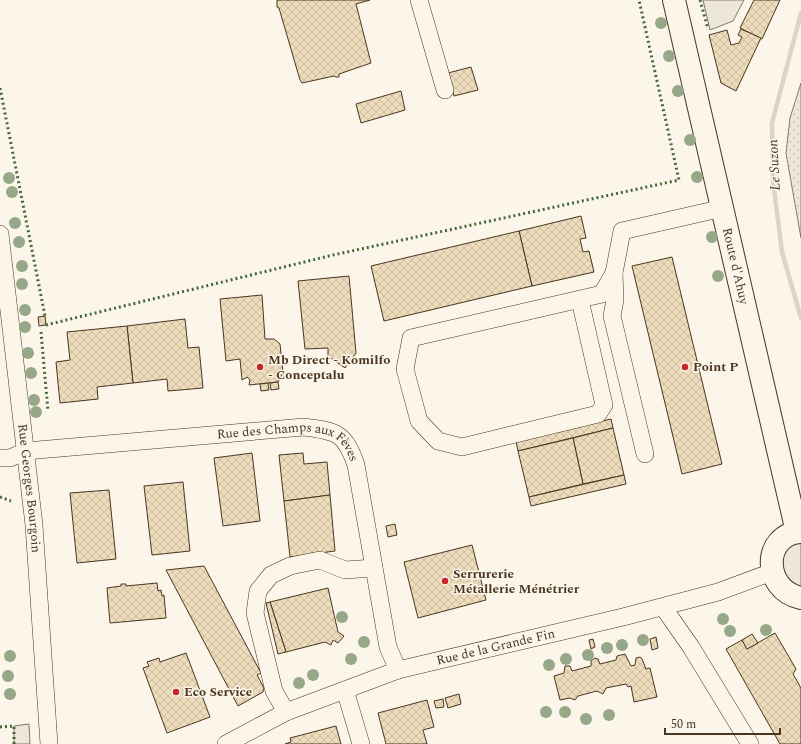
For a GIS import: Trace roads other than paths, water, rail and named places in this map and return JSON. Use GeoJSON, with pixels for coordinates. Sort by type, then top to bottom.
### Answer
{"type":"FeatureCollection","features":[{"type":"Feature","properties":{"kind":"main road","name":"Route d'Ahuy"},"geometry":{"type":"LineString","coordinates":[[674,0],[799,532]]}},
{"type":"Feature","properties":{"kind":"main road"},"geometry":{"type":"LineString","coordinates":[[799,532],[787,536],[777,547],[771,562],[772,572],[776,582],[783,591],[801,598]]}},
{"type":"Feature","properties":{"kind":"street"},"geometry":{"type":"LineString","coordinates":[[419,0],[445,90]]}},
{"type":"Feature","properties":{"kind":"street"},"geometry":{"type":"LineString","coordinates":[[645,454],[612,316],[615,300],[614,273],[622,231],[723,208]]}},
{"type":"Feature","properties":{"kind":"street","name":"Rue Georges Bourgoin"},"geometry":{"type":"LineString","coordinates":[[0,234],[1,253],[34,526],[49,744]]}},
{"type":"Feature","properties":{"kind":"street"},"geometry":{"type":"LineString","coordinates":[[580,300],[604,405],[598,414],[462,447],[438,441],[419,421],[405,369],[411,338],[602,294],[614,273]]}},
{"type":"Feature","properties":{"kind":"street","name":"Rue des Champs aux Fèves"},"geometry":{"type":"LineString","coordinates":[[0,458],[10,458],[26,451],[304,427],[332,430],[350,446],[356,465],[388,648],[398,670]]}},
{"type":"Feature","properties":{"kind":"street"},"geometry":{"type":"LineString","coordinates":[[286,712],[274,691],[255,613],[258,591],[272,575],[290,566],[320,560],[345,570],[374,568]]}},
{"type":"Feature","properties":{"kind":"street","name":"Rue de la Grande Fin"},"geometry":{"type":"LineString","coordinates":[[226,744],[286,712],[398,670],[718,592],[772,572]]}},
{"type":"Feature","properties":{"kind":"street"},"geometry":{"type":"LineString","coordinates":[[663,606],[691,647],[750,744]]}},
{"type":"Feature","properties":{"kind":"street"},"geometry":{"type":"LineString","coordinates":[[345,690],[361,744]]}},
{"type":"Feature","properties":{"kind":"waterway","name":"Le Suzon"},"geometry":{"type":"LineString","coordinates":[[801,13],[772,123],[773,181],[782,252],[801,318]]}},
{"type":"Feature","properties":{"kind":"place","name":"Mb Direct - Komilfo - Conceptalu"},"geometry":{"type":"Point","coordinates":[260,367]}},
{"type":"Feature","properties":{"kind":"place","name":"Point P"},"geometry":{"type":"Point","coordinates":[685,367]}},
{"type":"Feature","properties":{"kind":"place","name":"Serrurerie Métallerie Ménétrier"},"geometry":{"type":"Point","coordinates":[445,581]}},
{"type":"Feature","properties":{"kind":"place","name":"Eco Service"},"geometry":{"type":"Point","coordinates":[176,692]}}]}
